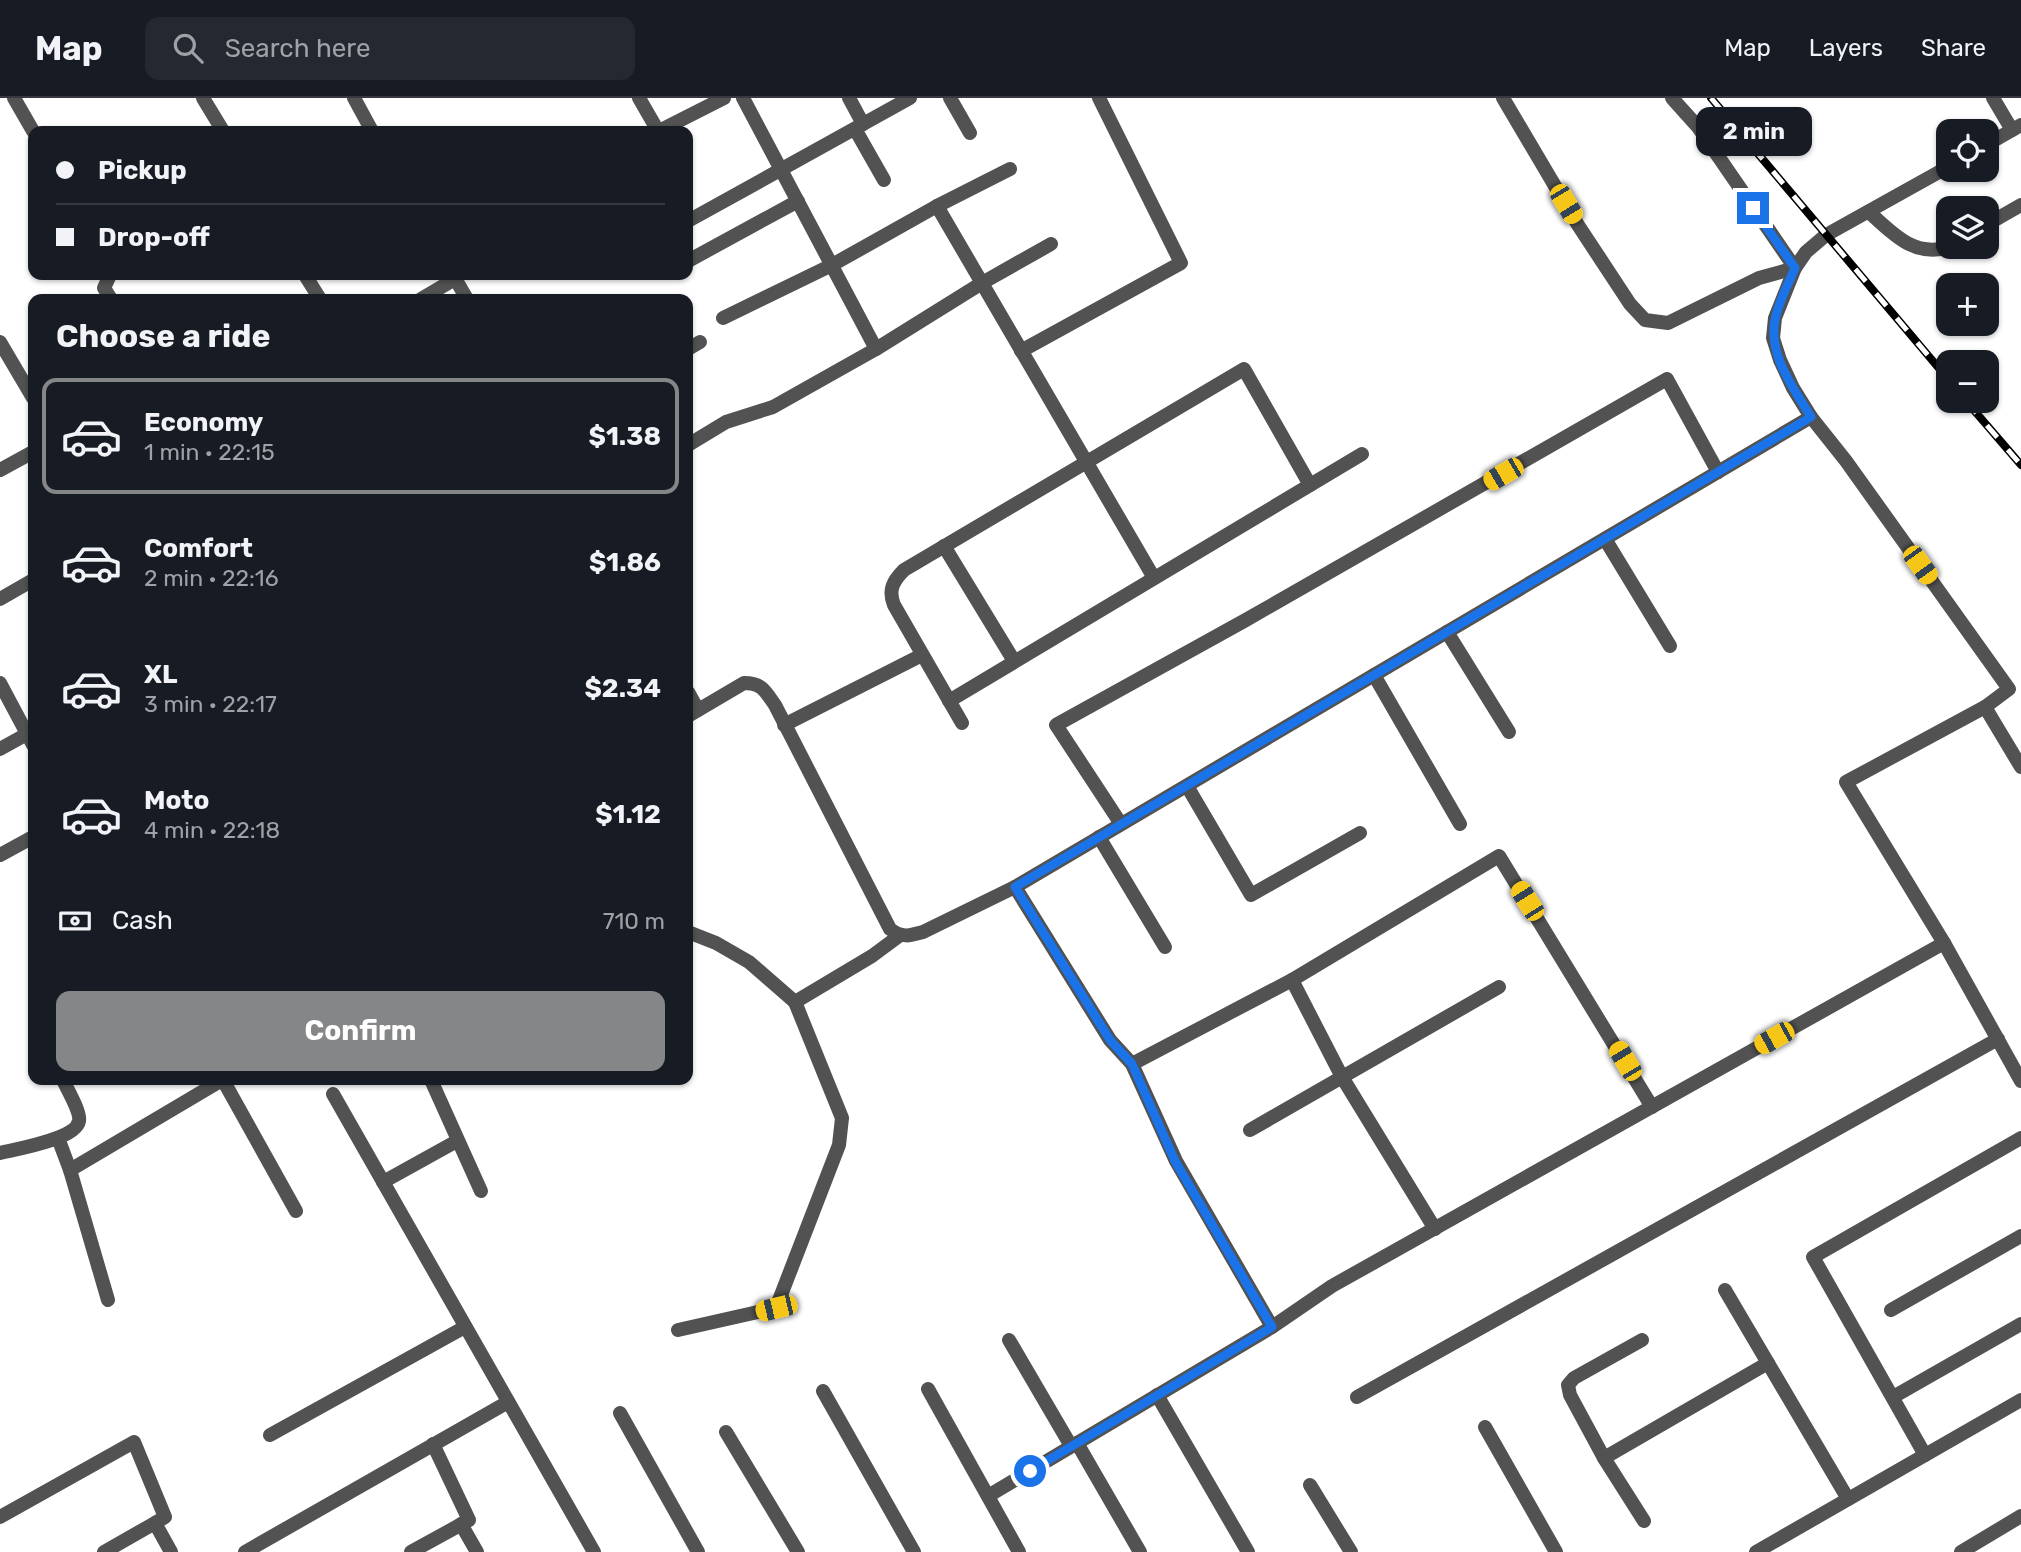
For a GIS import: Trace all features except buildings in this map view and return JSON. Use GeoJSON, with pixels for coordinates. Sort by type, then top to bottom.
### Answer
{"type":"FeatureCollection","features":[{"type":"Feature","properties":{"kind":"street"},"geometry":{"type":"LineString","coordinates":[[14,98],[30,126]]}},
{"type":"Feature","properties":{"kind":"street"},"geometry":{"type":"LineString","coordinates":[[203,98],[220,126]]}},
{"type":"Feature","properties":{"kind":"street"},"geometry":{"type":"LineString","coordinates":[[354,98],[367,126]]}},
{"type":"Feature","properties":{"kind":"street"},"geometry":{"type":"LineString","coordinates":[[639,98],[656,126]]}},
{"type":"Feature","properties":{"kind":"street"},"geometry":{"type":"LineString","coordinates":[[669,126],[724,98]]}},
{"type":"Feature","properties":{"kind":"street"},"geometry":{"type":"LineString","coordinates":[[743,98],[876,349]]}},
{"type":"Feature","properties":{"kind":"street"},"geometry":{"type":"LineString","coordinates":[[849,98],[859,127],[884,180]]}},
{"type":"Feature","properties":{"kind":"street"},"geometry":{"type":"LineString","coordinates":[[693,219],[910,98]]}},
{"type":"Feature","properties":{"kind":"street"},"geometry":{"type":"LineString","coordinates":[[950,98],[970,133]]}},
{"type":"Feature","properties":{"kind":"street"},"geometry":{"type":"LineString","coordinates":[[1021,351],[1181,263],[1099,98]]}},
{"type":"Feature","properties":{"kind":"street"},"geometry":{"type":"LineString","coordinates":[[1503,98],[1578,225],[1630,304],[1645,320],[1668,323],[1759,278],[1795,268]]}},
{"type":"Feature","properties":{"kind":"street"},"geometry":{"type":"LineString","coordinates":[[1672,98],[1698,127],[1795,268]]}},
{"type":"Feature","properties":{"kind":"street"},"geometry":{"type":"LineString","coordinates":[[1993,98],[2016,128],[1999,138]]}},
{"type":"Feature","properties":{"kind":"street"},"geometry":{"type":"LineString","coordinates":[[723,318],[832,265],[1010,169]]}},
{"type":"Feature","properties":{"kind":"street"},"geometry":{"type":"LineString","coordinates":[[1936,174],[1826,236],[1805,252],[1795,268],[1775,318],[1773,338],[1793,388],[1811,417],[2015,685],[1985,707],[1846,782],[1944,943],[2021,1081]]}},
{"type":"Feature","properties":{"kind":"street"},"geometry":{"type":"LineString","coordinates":[[693,258],[798,201]]}},
{"type":"Feature","properties":{"kind":"street"},"geometry":{"type":"LineString","coordinates":[[1999,218],[2021,205]]}},
{"type":"Feature","properties":{"kind":"street"},"geometry":{"type":"LineString","coordinates":[[937,206],[1154,578]]}},
{"type":"Feature","properties":{"kind":"street"},"geometry":{"type":"LineString","coordinates":[[1869,212],[1898,238],[1918,248],[1936,250]]}},
{"type":"Feature","properties":{"kind":"street"},"geometry":{"type":"LineString","coordinates":[[693,442],[726,422],[773,407],[1051,244]]}},
{"type":"Feature","properties":{"kind":"street"},"geometry":{"type":"LineString","coordinates":[[428,294],[450,280]]}},
{"type":"Feature","properties":{"kind":"street"},"geometry":{"type":"LineString","coordinates":[[0,342],[6,365],[28,392]]}},
{"type":"Feature","properties":{"kind":"street"},"geometry":{"type":"LineString","coordinates":[[962,723],[894,605],[891,587],[904,570],[1244,369],[1310,485]]}},
{"type":"Feature","properties":{"kind":"street"},"geometry":{"type":"LineString","coordinates":[[1121,824],[1056,725],[1256,615],[1667,379],[1718,472]]}},
{"type":"Feature","properties":{"kind":"street"},"geometry":{"type":"LineString","coordinates":[[693,713],[744,683],[754,683],[763,688],[775,705],[890,929],[900,936],[909,936],[923,932],[1015,887],[1811,417]]}},
{"type":"Feature","properties":{"kind":"street"},"geometry":{"type":"LineString","coordinates":[[949,701],[1362,454]]}},
{"type":"Feature","properties":{"kind":"street"},"geometry":{"type":"LineString","coordinates":[[0,470],[28,455]]}},
{"type":"Feature","properties":{"kind":"street"},"geometry":{"type":"LineString","coordinates":[[1605,539],[1670,646]]}},
{"type":"Feature","properties":{"kind":"street"},"geometry":{"type":"LineString","coordinates":[[944,546],[1014,662]]}},
{"type":"Feature","properties":{"kind":"street"},"geometry":{"type":"LineString","coordinates":[[0,599],[28,583]]}},
{"type":"Feature","properties":{"kind":"street"},"geometry":{"type":"LineString","coordinates":[[1447,632],[1509,732]]}},
{"type":"Feature","properties":{"kind":"street"},"geometry":{"type":"LineString","coordinates":[[784,725],[922,655]]}},
{"type":"Feature","properties":{"kind":"street"},"geometry":{"type":"LineString","coordinates":[[1374,675],[1460,824]]}},
{"type":"Feature","properties":{"kind":"street"},"geometry":{"type":"LineString","coordinates":[[0,683],[28,736]]}},
{"type":"Feature","properties":{"kind":"street"},"geometry":{"type":"LineString","coordinates":[[1985,707],[2021,767]]}},
{"type":"Feature","properties":{"kind":"street"},"geometry":{"type":"LineString","coordinates":[[0,749],[28,741]]}},
{"type":"Feature","properties":{"kind":"street"},"geometry":{"type":"LineString","coordinates":[[1186,786],[1251,895],[1360,834]]}},
{"type":"Feature","properties":{"kind":"street"},"geometry":{"type":"LineString","coordinates":[[1099,837],[1165,947]]}},
{"type":"Feature","properties":{"kind":"street"},"geometry":{"type":"LineString","coordinates":[[0,855],[28,840]]}},
{"type":"Feature","properties":{"kind":"street"},"geometry":{"type":"LineString","coordinates":[[1132,1064],[1292,980],[1499,856],[1653,1107]]}},
{"type":"Feature","properties":{"kind":"street"},"geometry":{"type":"LineString","coordinates":[[1015,887],[1110,1040],[1132,1064],[1175,1161],[1272,1327]]}},
{"type":"Feature","properties":{"kind":"street"},"geometry":{"type":"LineString","coordinates":[[678,1330],[776,1308],[839,1144],[842,1118],[795,1002],[749,962],[716,943],[693,934]]}},
{"type":"Feature","properties":{"kind":"street"},"geometry":{"type":"LineString","coordinates":[[795,1002],[900,936]]}},
{"type":"Feature","properties":{"kind":"street"},"geometry":{"type":"LineString","coordinates":[[988,1496],[1272,1327],[1332,1286],[1944,943]]}},
{"type":"Feature","properties":{"kind":"street"},"geometry":{"type":"LineString","coordinates":[[1292,980],[1342,1077],[1434,1229]]}},
{"type":"Feature","properties":{"kind":"street"},"geometry":{"type":"LineString","coordinates":[[1250,1130],[1499,987]]}},
{"type":"Feature","properties":{"kind":"street"},"geometry":{"type":"LineString","coordinates":[[1357,1397],[1998,1039]]}},
{"type":"Feature","properties":{"kind":"street"},"geometry":{"type":"LineString","coordinates":[[0,1153],[58,1138],[75,1129],[80,1116],[65,1085]]}},
{"type":"Feature","properties":{"kind":"street"},"geometry":{"type":"LineString","coordinates":[[70,1170],[214,1085]]}},
{"type":"Feature","properties":{"kind":"street"},"geometry":{"type":"LineString","coordinates":[[225,1085],[296,1211]]}},
{"type":"Feature","properties":{"kind":"street"},"geometry":{"type":"LineString","coordinates":[[433,1085],[481,1191]]}},
{"type":"Feature","properties":{"kind":"street"},"geometry":{"type":"LineString","coordinates":[[333,1094],[594,1552]]}},
{"type":"Feature","properties":{"kind":"street"},"geometry":{"type":"LineString","coordinates":[[58,1138],[108,1300]]}},
{"type":"Feature","properties":{"kind":"street"},"geometry":{"type":"LineString","coordinates":[[1925,1455],[1813,1257],[2021,1138]]}},
{"type":"Feature","properties":{"kind":"street"},"geometry":{"type":"LineString","coordinates":[[383,1182],[457,1141]]}},
{"type":"Feature","properties":{"kind":"street"},"geometry":{"type":"LineString","coordinates":[[1891,1310],[2021,1236]]}},
{"type":"Feature","properties":{"kind":"street"},"geometry":{"type":"LineString","coordinates":[[1725,1290],[1848,1499]]}},
{"type":"Feature","properties":{"kind":"street"},"geometry":{"type":"LineString","coordinates":[[1893,1397],[2021,1324]]}},
{"type":"Feature","properties":{"kind":"street"},"geometry":{"type":"LineString","coordinates":[[270,1435],[465,1327]]}},
{"type":"Feature","properties":{"kind":"street"},"geometry":{"type":"LineString","coordinates":[[1009,1340],[1140,1552]]}},
{"type":"Feature","properties":{"kind":"street"},"geometry":{"type":"LineString","coordinates":[[1642,1340],[1574,1378],[1568,1385],[1570,1395],[1604,1458],[1644,1521]]}},
{"type":"Feature","properties":{"kind":"street"},"geometry":{"type":"LineString","coordinates":[[1604,1458],[1768,1363]]}},
{"type":"Feature","properties":{"kind":"street"},"geometry":{"type":"LineString","coordinates":[[928,1389],[1019,1552]]}},
{"type":"Feature","properties":{"kind":"street"},"geometry":{"type":"LineString","coordinates":[[823,1391],[914,1552]]}},
{"type":"Feature","properties":{"kind":"street"},"geometry":{"type":"LineString","coordinates":[[1157,1395],[1248,1552]]}},
{"type":"Feature","properties":{"kind":"street"},"geometry":{"type":"LineString","coordinates":[[1756,1552],[2021,1401]]}},
{"type":"Feature","properties":{"kind":"street"},"geometry":{"type":"LineString","coordinates":[[246,1552],[508,1402]]}},
{"type":"Feature","properties":{"kind":"street"},"geometry":{"type":"LineString","coordinates":[[620,1413],[698,1552]]}},
{"type":"Feature","properties":{"kind":"street"},"geometry":{"type":"LineString","coordinates":[[1485,1427],[1556,1552]]}},
{"type":"Feature","properties":{"kind":"street"},"geometry":{"type":"LineString","coordinates":[[726,1432],[798,1552]]}},
{"type":"Feature","properties":{"kind":"street"},"geometry":{"type":"LineString","coordinates":[[0,1517],[134,1442],[165,1517],[104,1552]]}},
{"type":"Feature","properties":{"kind":"street"},"geometry":{"type":"LineString","coordinates":[[411,1552],[469,1520],[433,1444]]}},
{"type":"Feature","properties":{"kind":"street"},"geometry":{"type":"LineString","coordinates":[[1310,1485],[1351,1552]]}},
{"type":"Feature","properties":{"kind":"street"},"geometry":{"type":"LineString","coordinates":[[1961,1552],[2021,1516]]}},
{"type":"Feature","properties":{"kind":"street"},"geometry":{"type":"LineString","coordinates":[[155,1523],[171,1552]]}},
{"type":"Feature","properties":{"kind":"street"},"geometry":{"type":"LineString","coordinates":[[461,1524],[477,1552]]}},
{"type":"Feature","properties":{"kind":"railway"},"geometry":{"type":"LineString","coordinates":[[1711,98],[1936,365]]}},
{"type":"Feature","properties":{"kind":"railway"},"geometry":{"type":"LineString","coordinates":[[1976,413],[2021,465]]}},
{"type":"Feature","properties":{"kind":"route"},"geometry":{"type":"LineString","coordinates":[[1030,1471],[1272,1327],[1175,1161],[1132,1064],[1110,1040],[1015,887],[1811,417],[1793,388],[1773,338],[1775,318],[1795,268],[1753,208]]}}]}
